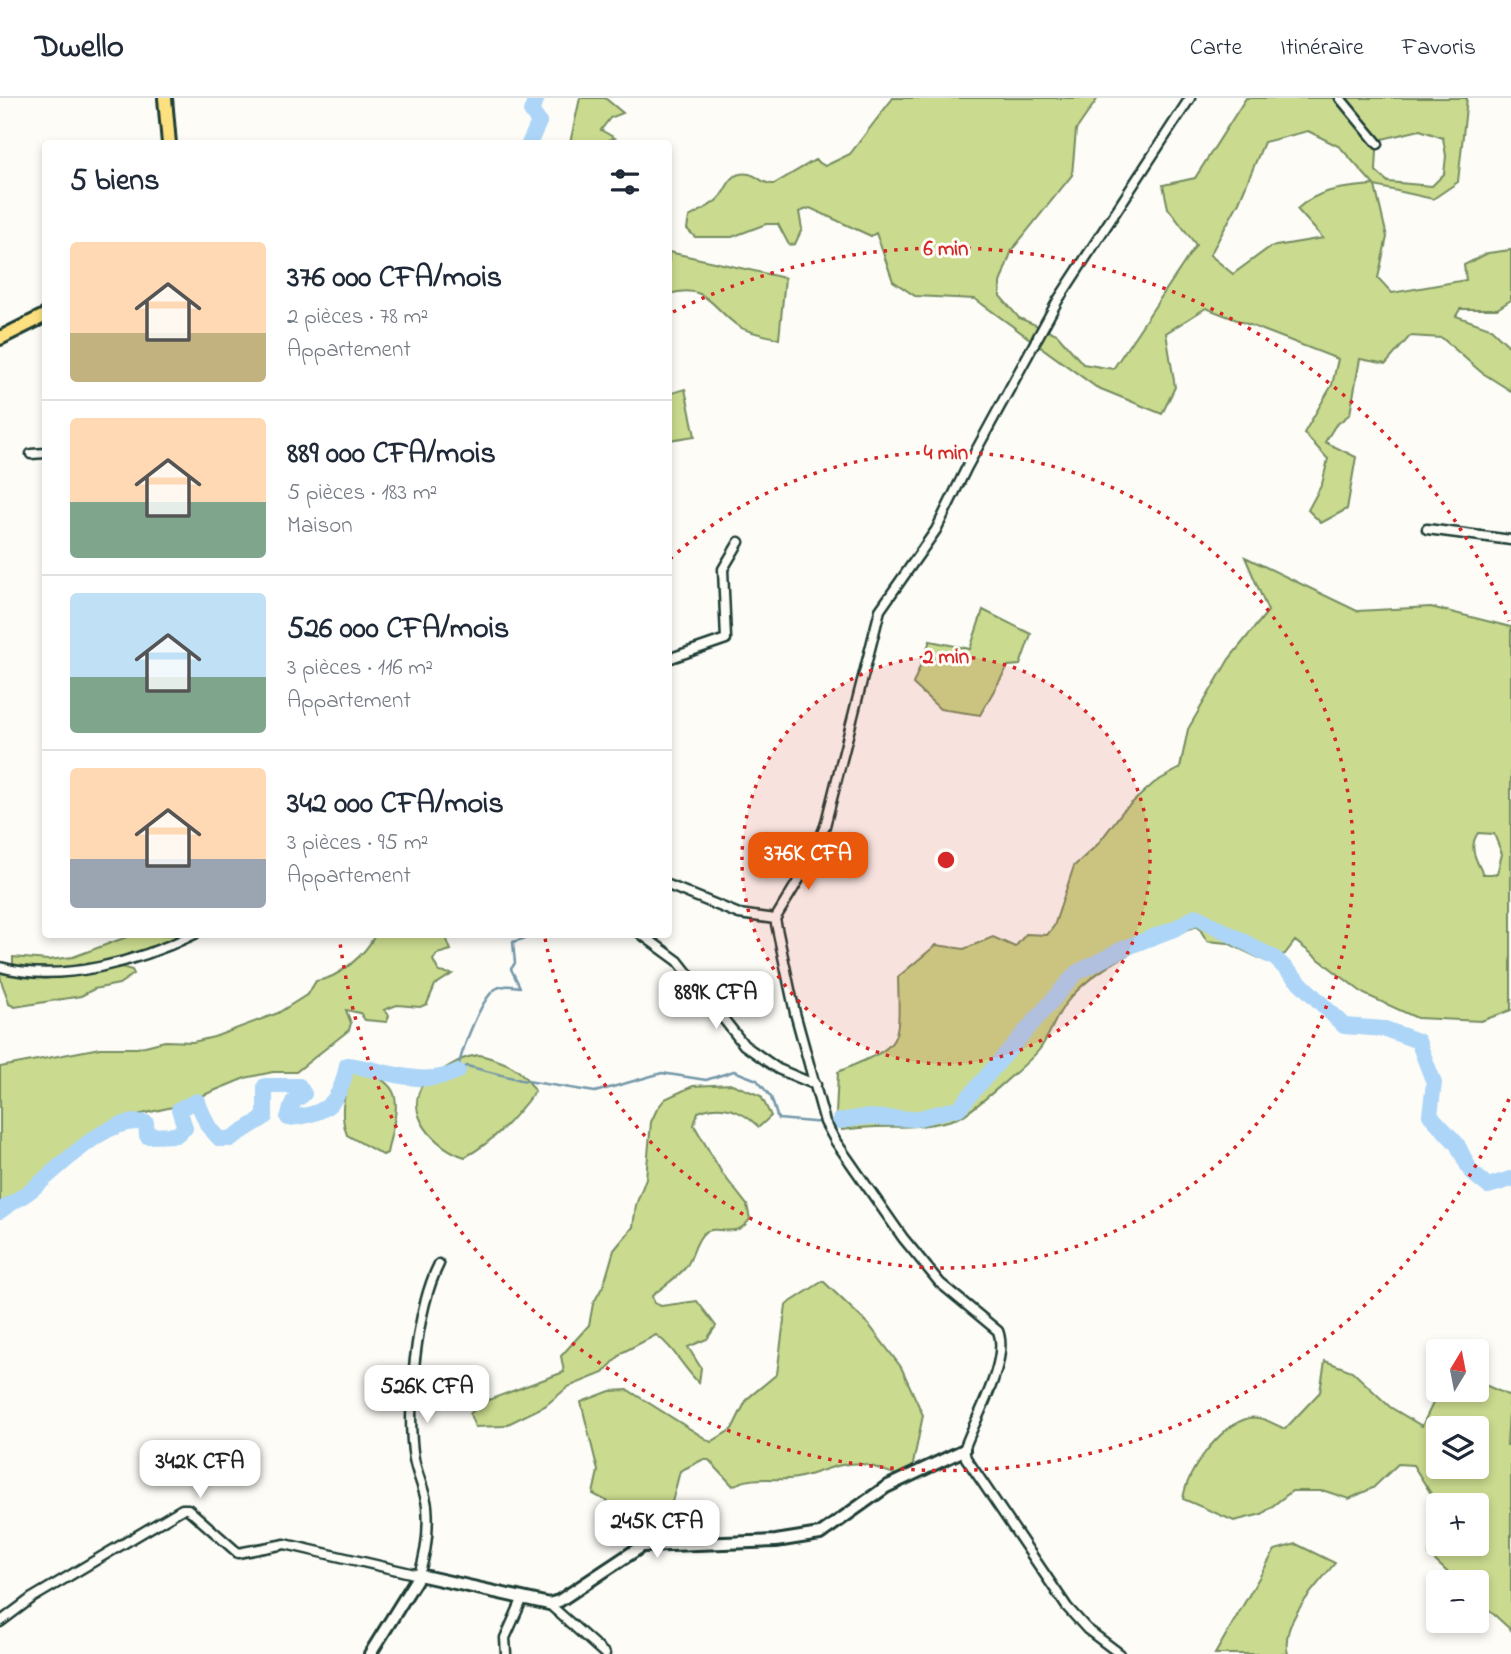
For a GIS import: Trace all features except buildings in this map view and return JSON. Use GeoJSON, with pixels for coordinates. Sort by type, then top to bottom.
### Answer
{"type":"FeatureCollection","features":[{"type":"Feature","properties":{"kind":"main road"},"geometry":{"type":"LineString","coordinates":[[165,98],[169,140]]}},
{"type":"Feature","properties":{"kind":"main road"},"geometry":{"type":"LineString","coordinates":[[0,338],[42,317]]}},
{"type":"Feature","properties":{"kind":"street"},"geometry":{"type":"LineString","coordinates":[[0,1622],[32,1598],[182,1508],[188,1509],[238,1552],[285,1544],[549,1604],[559,1601],[642,1546],[776,1541],[820,1534],[886,1487],[964,1450],[999,1364],[1002,1341],[998,1331],[940,1283],[903,1238],[825,1122],[795,1013],[775,919],[812,859],[825,826],[880,610],[936,530],[967,467],[1058,300],[1190,98]]}},
{"type":"Feature","properties":{"kind":"street"},"geometry":{"type":"LineString","coordinates":[[1340,98],[1378,144]]}},
{"type":"Feature","properties":{"kind":"street"},"geometry":{"type":"LineString","coordinates":[[31,454],[42,453]]}},
{"type":"Feature","properties":{"kind":"street"},"geometry":{"type":"LineString","coordinates":[[1427,529],[1511,540]]}},
{"type":"Feature","properties":{"kind":"street"},"geometry":{"type":"LineString","coordinates":[[672,658],[726,639],[723,569],[739,542]]}},
{"type":"Feature","properties":{"kind":"street"},"geometry":{"type":"LineString","coordinates":[[672,887],[739,914],[775,919]]}},
{"type":"Feature","properties":{"kind":"street"},"geometry":{"type":"LineString","coordinates":[[0,967],[46,973],[74,970],[145,954],[185,938]]}},
{"type":"Feature","properties":{"kind":"street"},"geometry":{"type":"LineString","coordinates":[[646,938],[678,961],[744,1045],[778,1069],[816,1085]]}},
{"type":"Feature","properties":{"kind":"street"},"geometry":{"type":"LineString","coordinates":[[370,1654],[419,1575],[426,1539],[427,1505],[414,1459],[411,1395],[428,1292],[439,1264]]}},
{"type":"Feature","properties":{"kind":"street"},"geometry":{"type":"LineString","coordinates":[[964,1450],[984,1486],[1067,1607],[1087,1629],[1120,1654]]}},
{"type":"Feature","properties":{"kind":"street"},"geometry":{"type":"LineString","coordinates":[[506,1654],[505,1638],[522,1600]]}},
{"type":"Feature","properties":{"kind":"street"},"geometry":{"type":"LineString","coordinates":[[549,1604],[606,1654]]}},
{"type":"Feature","properties":{"kind":"green space"},"geometry":{"type":"Polygon","coordinates":[[[580,98],[605,98],[623,113],[610,118],[601,130],[615,138],[571,140],[580,98]]]}},
{"type":"Feature","properties":{"kind":"green space"},"geometry":{"type":"Polygon","coordinates":[[[893,98],[1098,98],[1076,130],[1072,175],[1012,250],[1000,283],[1000,296],[1019,318],[1057,334],[1083,364],[1113,369],[1196,245],[1168,208],[1163,185],[1195,178],[1246,98],[1467,98],[1458,182],[1433,199],[1375,186],[1387,237],[1378,278],[1392,293],[1466,280],[1464,265],[1488,253],[1511,250],[1511,300],[1497,309],[1460,309],[1456,316],[1490,328],[1511,348],[1511,391],[1481,372],[1442,338],[1410,336],[1386,364],[1360,359],[1350,414],[1335,426],[1325,442],[1356,457],[1347,509],[1321,523],[1308,510],[1322,484],[1328,459],[1304,433],[1332,385],[1338,359],[1206,308],[1166,333],[1175,387],[1162,414],[1096,387],[975,299],[915,296],[893,281],[876,233],[871,236],[810,208],[799,212],[802,229],[795,244],[789,245],[778,224],[766,224],[732,237],[695,237],[687,229],[689,217],[717,200],[737,175],[749,174],[774,184],[815,160],[825,166],[850,154],[893,98]],[[1420,130],[1382,139],[1377,150],[1376,171],[1388,182],[1432,186],[1444,174],[1446,156],[1443,138],[1420,130]],[[1308,131],[1264,142],[1239,202],[1210,255],[1233,274],[1270,247],[1323,238],[1297,209],[1306,202],[1333,190],[1374,185],[1340,147],[1308,131]]]}},
{"type":"Feature","properties":{"kind":"green space"},"geometry":{"type":"Polygon","coordinates":[[[672,253],[785,278],[779,339],[742,328],[700,294],[682,291],[672,293],[672,253]]]}},
{"type":"Feature","properties":{"kind":"green space"},"geometry":{"type":"Polygon","coordinates":[[[685,389],[695,436],[672,440],[672,393],[685,389]]]}},
{"type":"Feature","properties":{"kind":"green space"},"geometry":{"type":"Polygon","coordinates":[[[1245,557],[1357,611],[1431,607],[1511,627],[1511,1010],[1481,1021],[1417,1018],[1364,994],[1295,941],[1285,954],[1265,961],[1228,943],[1207,941],[1198,926],[1144,946],[1109,966],[1078,989],[1066,1003],[1039,1050],[1000,1087],[965,1114],[928,1125],[842,1130],[836,1114],[838,1072],[875,1056],[893,1041],[897,1032],[898,977],[936,945],[964,949],[993,937],[1015,947],[1026,934],[1047,935],[1054,926],[1074,866],[1097,845],[1123,811],[1154,783],[1180,768],[1188,729],[1229,659],[1268,611],[1245,557]],[[1478,833],[1475,838],[1474,854],[1483,874],[1497,874],[1502,854],[1494,834],[1478,833]]]}},
{"type":"Feature","properties":{"kind":"green space"},"geometry":{"type":"Polygon","coordinates":[[[983,610],[1031,634],[1020,665],[1008,666],[980,715],[940,709],[913,684],[930,641],[970,649],[983,610]]]}},
{"type":"Feature","properties":{"kind":"green space"},"geometry":{"type":"Polygon","coordinates":[[[124,938],[176,938],[148,950],[98,963],[48,970],[28,969],[13,964],[13,957],[48,960],[73,957],[124,938]]]}},
{"type":"Feature","properties":{"kind":"green space"},"geometry":{"type":"Polygon","coordinates":[[[373,938],[446,938],[451,950],[437,954],[433,960],[439,972],[452,974],[435,985],[427,1004],[420,1007],[397,1005],[384,1010],[389,1015],[387,1022],[365,1020],[360,1013],[346,1010],[351,1023],[349,1030],[296,1072],[273,1072],[245,1078],[177,1106],[133,1116],[92,1135],[0,1208],[0,1067],[100,1048],[137,1048],[165,1041],[193,1042],[214,1037],[278,1013],[308,994],[316,981],[342,971],[373,938]]]}},
{"type":"Feature","properties":{"kind":"green space"},"geometry":{"type":"Polygon","coordinates":[[[118,966],[132,970],[134,974],[119,984],[94,989],[81,996],[15,1007],[9,1004],[0,977],[0,973],[45,979],[118,966]]]}},
{"type":"Feature","properties":{"kind":"green space"},"geometry":{"type":"Polygon","coordinates":[[[480,1055],[512,1067],[524,1076],[535,1091],[504,1128],[465,1157],[443,1146],[433,1137],[419,1117],[417,1105],[419,1093],[431,1076],[461,1059],[480,1055]]]}},
{"type":"Feature","properties":{"kind":"green space"},"geometry":{"type":"Polygon","coordinates":[[[356,1070],[385,1082],[396,1100],[394,1124],[387,1153],[383,1155],[347,1135],[343,1105],[350,1074],[356,1070]]]}},
{"type":"Feature","properties":{"kind":"green space"},"geometry":{"type":"Polygon","coordinates":[[[732,1084],[761,1096],[771,1116],[759,1127],[738,1112],[715,1108],[698,1112],[694,1125],[722,1173],[747,1205],[750,1219],[738,1229],[709,1230],[704,1233],[686,1267],[652,1296],[654,1303],[661,1306],[697,1301],[716,1326],[707,1339],[688,1347],[701,1368],[699,1383],[668,1345],[656,1335],[623,1352],[603,1373],[568,1387],[545,1406],[504,1426],[475,1427],[470,1414],[480,1403],[564,1372],[561,1356],[589,1325],[593,1304],[604,1284],[614,1250],[633,1227],[636,1205],[646,1178],[651,1122],[657,1109],[665,1099],[693,1086],[732,1084]]]}},
{"type":"Feature","properties":{"kind":"green space"},"geometry":{"type":"Polygon","coordinates":[[[823,1281],[869,1325],[901,1367],[923,1415],[910,1479],[868,1465],[854,1464],[837,1466],[797,1478],[749,1480],[733,1486],[709,1460],[702,1460],[680,1471],[672,1502],[646,1517],[622,1509],[593,1494],[598,1471],[581,1402],[610,1391],[628,1390],[711,1442],[732,1429],[747,1399],[777,1374],[786,1305],[823,1281]]]}},
{"type":"Feature","properties":{"kind":"green space"},"geometry":{"type":"Polygon","coordinates":[[[1325,1361],[1352,1371],[1390,1407],[1422,1426],[1426,1418],[1426,1479],[1489,1479],[1489,1416],[1427,1416],[1434,1402],[1489,1402],[1489,1387],[1510,1396],[1507,1445],[1511,1445],[1511,1630],[1489,1610],[1489,1570],[1445,1570],[1430,1556],[1489,1556],[1489,1493],[1430,1493],[1413,1465],[1398,1464],[1373,1488],[1349,1499],[1325,1491],[1292,1491],[1262,1514],[1234,1521],[1183,1499],[1198,1463],[1227,1430],[1254,1417],[1285,1429],[1320,1392],[1325,1361]]]}},
{"type":"Feature","properties":{"kind":"green space"},"geometry":{"type":"Polygon","coordinates":[[[1296,1544],[1335,1563],[1294,1617],[1287,1642],[1288,1654],[1215,1654],[1275,1550],[1296,1544]]]}},
{"type":"Feature","properties":{"kind":"waterway"},"geometry":{"type":"LineString","coordinates":[[531,140],[539,122],[531,111],[537,98]]}},
{"type":"Feature","properties":{"kind":"waterway"},"geometry":{"type":"LineString","coordinates":[[840,1121],[864,1117],[915,1119],[959,1108],[1076,973],[1127,947],[1174,929],[1196,916],[1276,959],[1344,1026],[1385,1029],[1418,1041],[1434,1083],[1430,1115],[1457,1144],[1471,1172],[1488,1186],[1511,1179]]}},
{"type":"Feature","properties":{"kind":"waterway"},"geometry":{"type":"LineString","coordinates":[[458,1071],[462,1052],[489,996],[500,987],[520,987],[511,969],[515,963],[513,942],[526,938]]}},
{"type":"Feature","properties":{"kind":"waterway"},"geometry":{"type":"LineString","coordinates":[[0,1211],[32,1190],[87,1143],[117,1126],[131,1122],[146,1123],[147,1136],[176,1135],[185,1128],[179,1109],[197,1101],[208,1126],[220,1139],[230,1139],[265,1117],[265,1086],[299,1086],[304,1094],[293,1102],[288,1118],[312,1114],[329,1105],[340,1089],[347,1065],[417,1078],[445,1076],[458,1071]]}},
{"type":"Feature","properties":{"kind":"waterway"},"geometry":{"type":"LineString","coordinates":[[458,1071],[467,1066],[521,1080],[595,1092],[662,1073],[706,1080],[734,1071],[757,1080],[771,1097],[778,1119],[824,1123]]}}]}
